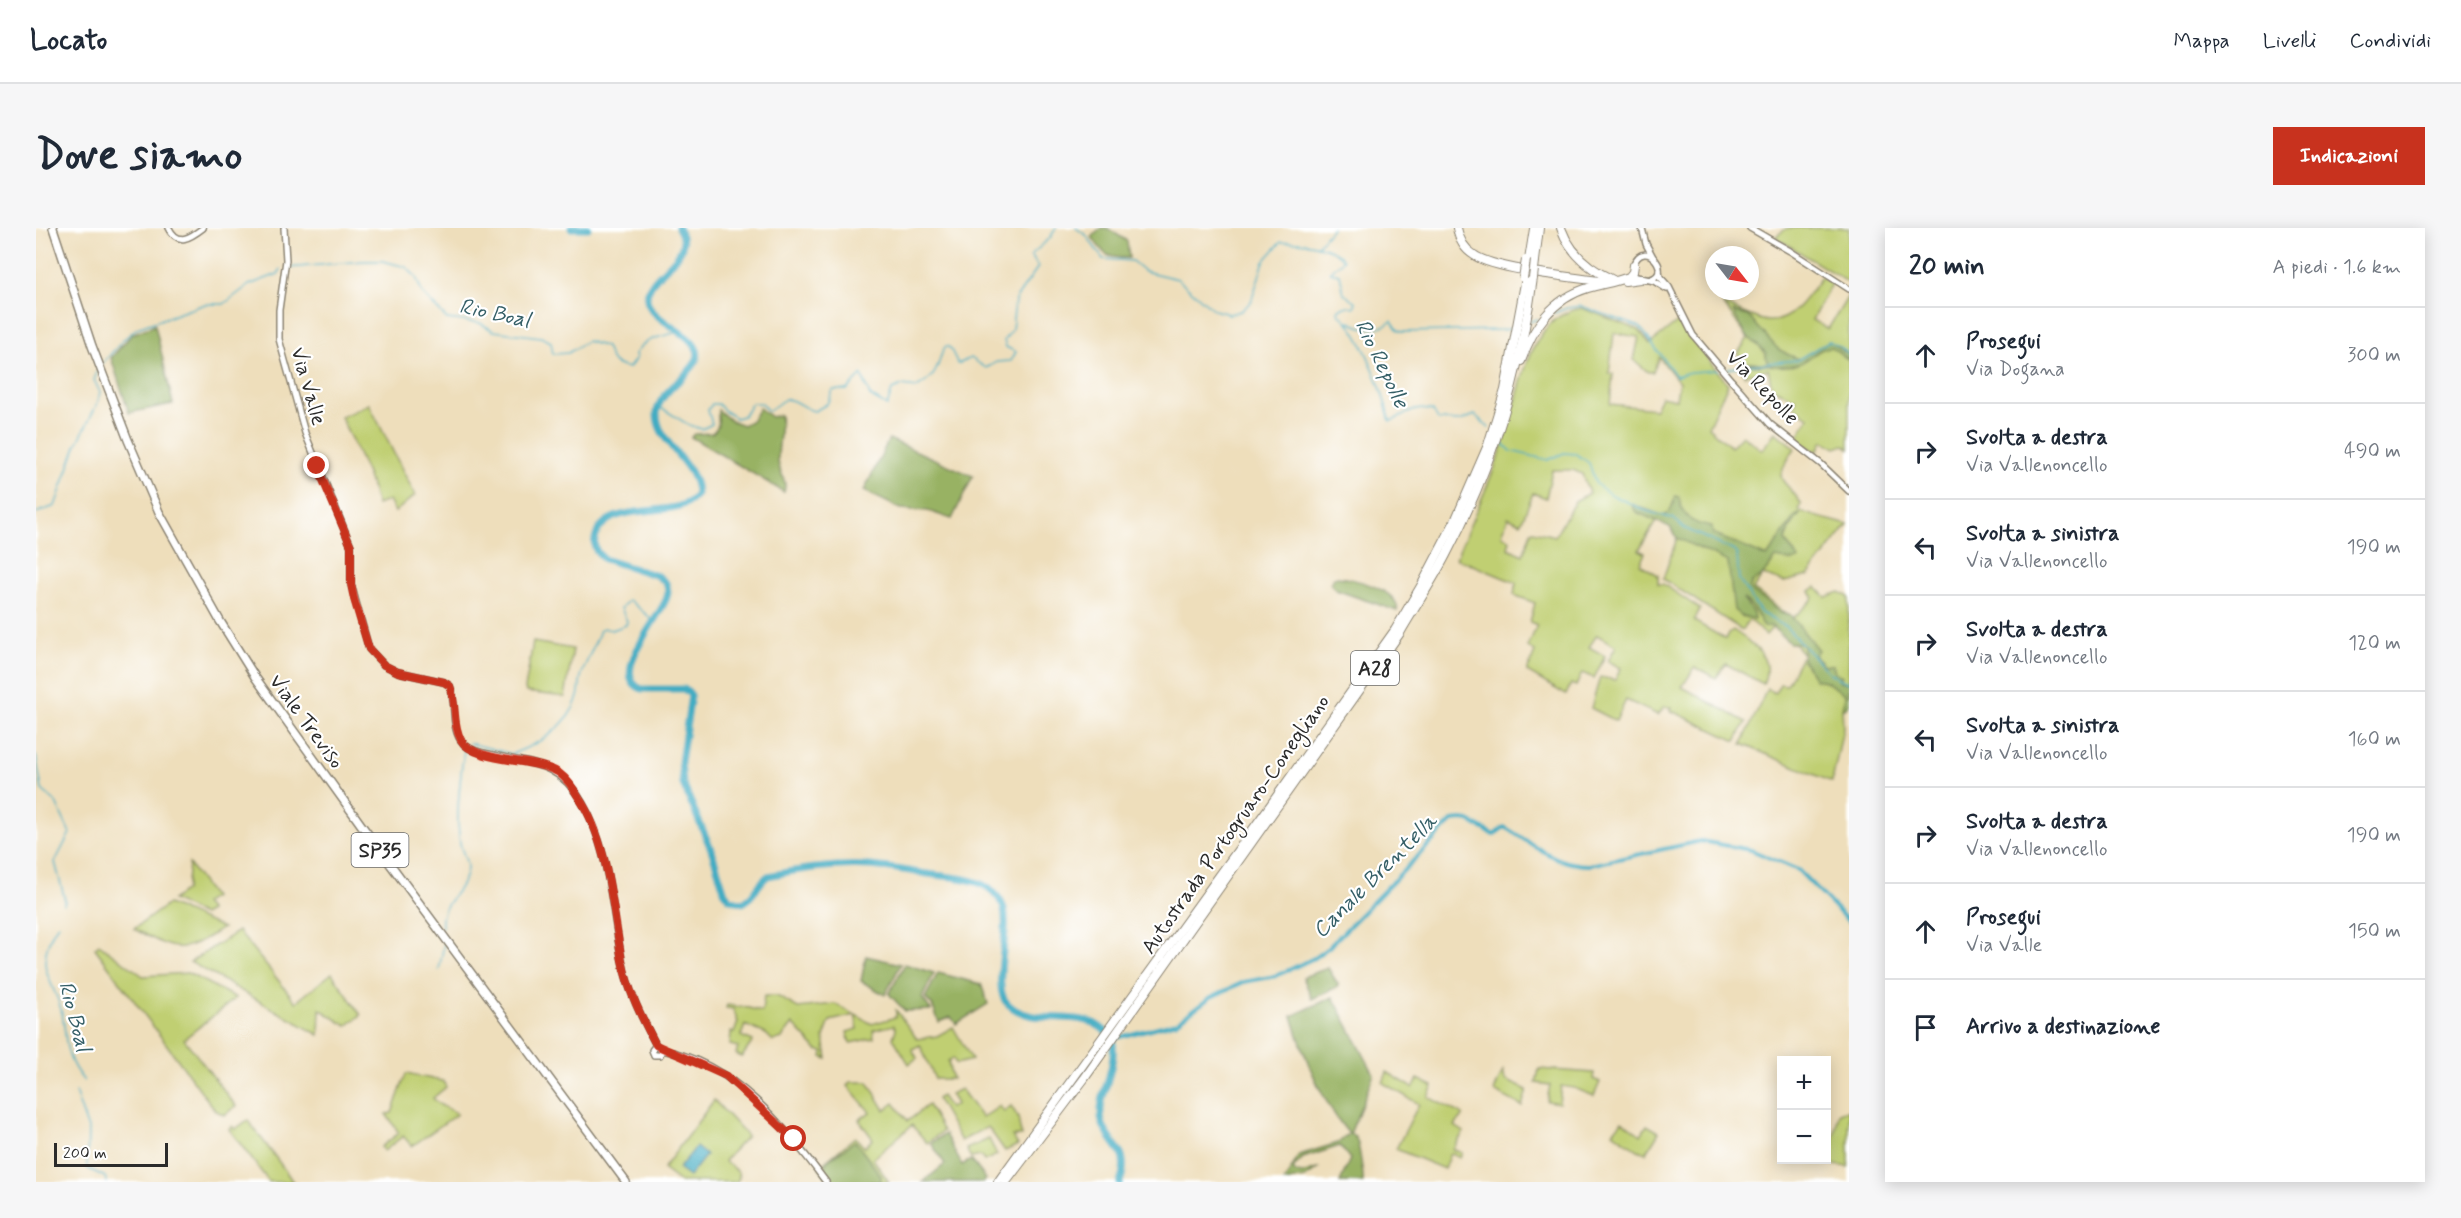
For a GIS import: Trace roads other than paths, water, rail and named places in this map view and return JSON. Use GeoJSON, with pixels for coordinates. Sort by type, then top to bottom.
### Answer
{"type":"FeatureCollection","features":[{"type":"Feature","properties":{"kind":"highway"},"geometry":{"type":"LineString","coordinates":[[1457,228],[1459,237],[1468,251],[1484,261],[1522,269],[1617,282],[1629,277],[1634,265]]}},
{"type":"Feature","properties":{"kind":"highway"},"geometry":{"type":"LineString","coordinates":[[1527,228],[1530,260]]}},
{"type":"Feature","properties":{"kind":"highway","name":"Autostrada Portogruaro-Conegliano"},"geometry":{"type":"LineString","coordinates":[[1523,319],[1523,301],[1534,228]]}},
{"type":"Feature","properties":{"kind":"highway","name":"Autostrada Portogruaro-Conegliano"},"geometry":{"type":"LineString","coordinates":[[1530,260],[1539,228]]}},
{"type":"Feature","properties":{"kind":"highway"},"geometry":{"type":"LineString","coordinates":[[1561,228],[1578,256],[1600,274],[1617,282]]}},
{"type":"Feature","properties":{"kind":"highway","name":"Autostrada Portogruaro-Conegliano"},"geometry":{"type":"LineString","coordinates":[[998,1182],[1010,1172],[1084,1078],[1395,630],[1440,554],[1491,446],[1501,419],[1523,319],[1527,278]]}},
{"type":"Feature","properties":{"kind":"highway"},"geometry":{"type":"LineString","coordinates":[[1501,419],[1511,399],[1524,353],[1539,324],[1549,311],[1569,296],[1585,289],[1617,282],[1642,280]]}},
{"type":"Feature","properties":{"kind":"highway","name":"Autostrada Portogruaro-Conegliano"},"geometry":{"type":"LineString","coordinates":[[1006,1182],[1010,1172]]}},
{"type":"Feature","properties":{"kind":"main road","name":"Viale Treviso"},"geometry":{"type":"LineString","coordinates":[[53,228],[112,402],[159,512],[203,594],[250,669],[362,826],[626,1182]]}},
{"type":"Feature","properties":{"kind":"street"},"geometry":{"type":"LineString","coordinates":[[170,229],[178,239],[182,240],[188,239],[203,228]]}},
{"type":"Feature","properties":{"kind":"street","name":"Via Valle"},"geometry":{"type":"LineString","coordinates":[[284,228],[286,260],[279,310],[279,339],[305,433],[351,546],[351,584],[369,649],[384,665],[398,672],[444,682],[450,686],[458,734],[468,747],[551,769],[564,778],[580,799],[594,828],[608,878],[622,962],[629,987],[656,1045]]}},
{"type":"Feature","properties":{"kind":"street","name":"Via Repolle"},"geometry":{"type":"LineString","coordinates":[[1642,228],[1646,244],[1658,262],[1660,277],[1671,291],[1697,340],[1760,414],[1821,464],[1849,491]]}},
{"type":"Feature","properties":{"kind":"street"},"geometry":{"type":"LineString","coordinates":[[1750,228],[1849,289]]}},
{"type":"Feature","properties":{"kind":"street"},"geometry":{"type":"LineString","coordinates":[[1646,244],[1634,265],[1635,273],[1642,280],[1654,281],[1671,291]]}},
{"type":"Feature","properties":{"kind":"street"},"geometry":{"type":"LineString","coordinates":[[1639,257],[1646,254],[1653,256]]}},
{"type":"Feature","properties":{"kind":"street"},"geometry":{"type":"LineString","coordinates":[[1642,280],[1652,279],[1659,270]]}},
{"type":"Feature","properties":{"kind":"street"},"geometry":{"type":"LineString","coordinates":[[662,1050],[660,1055],[654,1054],[652,1050],[656,1045],[662,1050],[720,1072],[734,1082],[794,1139],[826,1182]]}},
{"type":"Feature","properties":{"kind":"water"},"geometry":{"type":"Polygon","coordinates":[[[696,1147],[706,1155],[689,1177],[678,1169],[696,1147]]]}},
{"type":"Feature","properties":{"kind":"waterway"},"geometry":{"type":"LineString","coordinates":[[571,228],[588,228]]}},
{"type":"Feature","properties":{"kind":"waterway"},"geometry":{"type":"LineString","coordinates":[[678,228],[682,248],[649,288],[647,298],[654,312],[693,343],[697,350],[694,365],[665,395],[659,404],[657,413],[658,424],[663,434],[691,472],[697,494],[688,502],[675,507],[612,518],[601,526],[595,539],[595,548],[604,559],[658,576],[667,585],[667,597],[639,645],[630,672],[633,682],[642,689],[684,689],[691,695],[681,762],[683,784],[711,849],[725,893],[730,899],[743,903],[768,876],[831,866],[883,867],[960,878],[971,880],[990,889],[1003,906],[1005,917],[1001,986],[1003,997],[1008,1004],[1026,1014],[1091,1022],[1102,1028],[1113,1039],[1113,1059],[1102,1100],[1101,1115],[1106,1130],[1122,1156],[1123,1171],[1120,1182]]}},
{"type":"Feature","properties":{"kind":"waterway","name":"Rio Repolle"},"geometry":{"type":"LineString","coordinates":[[658,407],[702,429],[712,424],[708,410],[712,404],[718,404],[736,418],[743,416],[752,403],[761,403],[768,411],[785,399],[815,411],[827,404],[833,390],[847,390],[862,375],[870,396],[887,406],[892,390],[902,386],[917,388],[930,378],[946,346],[950,348],[958,364],[971,358],[986,368],[997,362],[1011,361],[1016,352],[1006,347],[1004,340],[1012,330],[1015,300],[1038,267],[1031,255],[1050,238],[1056,228]]}},
{"type":"Feature","properties":{"kind":"waterway","name":"Rio Repolle"},"geometry":{"type":"LineString","coordinates":[[1076,228],[1086,235],[1103,259],[1132,261],[1144,271],[1178,279],[1214,310],[1229,314],[1241,311],[1251,302],[1264,261],[1281,242],[1305,243],[1332,251],[1343,260],[1330,272],[1340,274],[1344,294],[1356,302],[1354,307],[1348,306],[1339,309],[1338,312],[1355,332],[1368,356],[1390,421],[1419,409],[1433,411],[1438,420],[1460,421],[1475,415],[1489,428]]}},
{"type":"Feature","properties":{"kind":"waterway"},"geometry":{"type":"LineString","coordinates":[[1317,246],[1332,228]]}},
{"type":"Feature","properties":{"kind":"waterway","name":"Rio Boal"},"geometry":{"type":"LineString","coordinates":[[288,268],[363,261],[383,261],[406,267],[416,277],[422,293],[447,319],[480,323],[494,331],[541,337],[551,342],[553,354],[568,353],[587,341],[606,347],[613,362],[629,368],[636,358],[635,354],[643,345],[678,332]]}},
{"type":"Feature","properties":{"kind":"waterway","name":"Rio Boal"},"geometry":{"type":"LineString","coordinates":[[102,364],[137,328],[205,304],[224,304],[249,285],[278,274],[281,269]]}},
{"type":"Feature","properties":{"kind":"waterway"},"geometry":{"type":"LineString","coordinates":[[1554,313],[1581,306],[1640,327],[1676,376],[1690,372],[1718,370]]}},
{"type":"Feature","properties":{"kind":"waterway"},"geometry":{"type":"LineString","coordinates":[[1528,322],[1538,319]]}},
{"type":"Feature","properties":{"kind":"waterway"},"geometry":{"type":"LineString","coordinates":[[1348,321],[1370,328],[1381,327],[1392,321],[1402,332],[1513,328]]}},
{"type":"Feature","properties":{"kind":"waterway"},"geometry":{"type":"LineString","coordinates":[[1727,369],[1797,360],[1829,341],[1849,355]]}},
{"type":"Feature","properties":{"kind":"waterway","name":"Rio Boal"},"geometry":{"type":"LineString","coordinates":[[36,513],[55,506],[76,446],[98,402],[100,392],[94,380],[98,370]]}},
{"type":"Feature","properties":{"kind":"waterway","name":"Rio Repolle"},"geometry":{"type":"LineString","coordinates":[[1499,439],[1511,451],[1548,460],[1564,453],[1576,454],[1589,463],[1596,484],[1610,494],[1644,510],[1674,519],[1684,528],[1734,551],[1737,555],[1739,580],[1761,613],[1786,627],[1830,674],[1849,683]]}},
{"type":"Feature","properties":{"kind":"waterway"},"geometry":{"type":"LineString","coordinates":[[469,743],[512,754],[552,733],[568,717],[573,708],[578,697],[581,677],[600,630],[603,628],[612,630],[626,625],[627,621],[621,608],[629,600],[653,620]]}},
{"type":"Feature","properties":{"kind":"waterway"},"geometry":{"type":"LineString","coordinates":[[442,927],[447,905],[460,887],[467,870],[460,845],[458,824],[464,750]]}},
{"type":"Feature","properties":{"kind":"waterway","name":"Rio Boal"},"geometry":{"type":"LineString","coordinates":[[36,756],[42,790],[55,801],[70,833],[55,862],[65,900],[64,904]]}},
{"type":"Feature","properties":{"kind":"waterway","name":"Canale Brentella"},"geometry":{"type":"LineString","coordinates":[[1116,1038],[1177,1022],[1211,997],[1244,982],[1276,976],[1314,958],[1329,947],[1452,821],[1469,821],[1494,835],[1504,827],[1555,858],[1577,864],[1590,865],[1701,841],[1751,850],[1798,870],[1849,922]]}},
{"type":"Feature","properties":{"kind":"waterway","name":"Rio Boal"},"geometry":{"type":"LineString","coordinates":[[58,924],[50,938],[45,963],[62,1014],[68,1052],[76,1071],[84,1081]]}},
{"type":"Feature","properties":{"kind":"waterway"},"geometry":{"type":"LineString","coordinates":[[439,970],[444,944]]}},
{"type":"Feature","properties":{"kind":"waterway","name":"Rio Boal"},"geometry":{"type":"LineString","coordinates":[[75,1092],[88,1129],[87,1168],[105,1177],[107,1182]]}}]}
